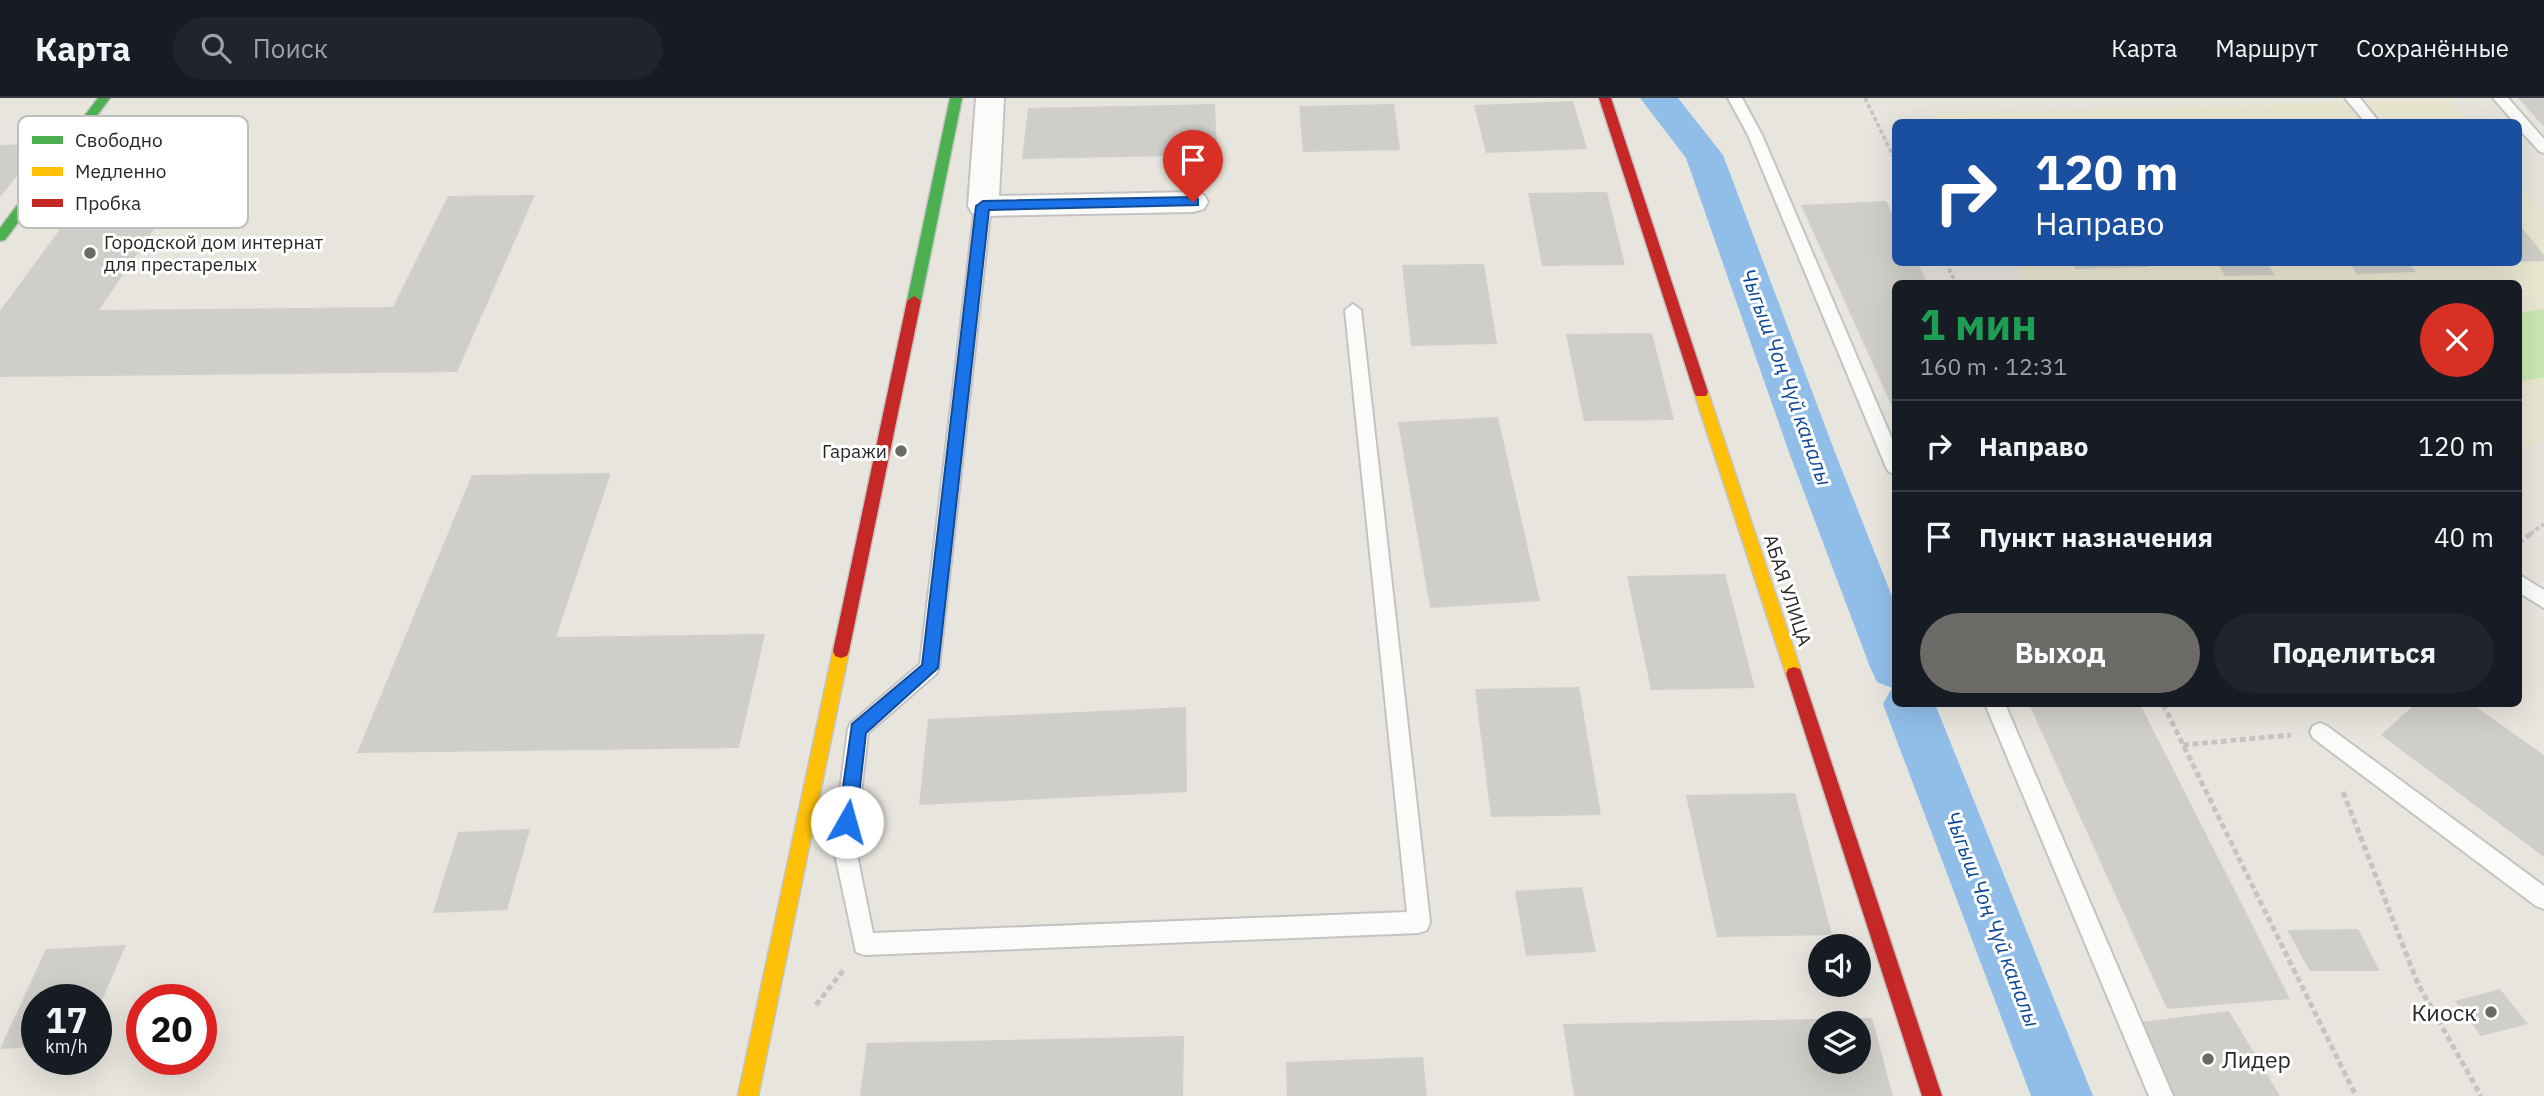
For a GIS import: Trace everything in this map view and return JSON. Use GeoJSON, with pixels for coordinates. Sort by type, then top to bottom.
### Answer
{"type":"FeatureCollection","features":[{"type":"Feature","properties":{"kind":"street"},"geometry":{"type":"LineString","coordinates":[[91,116],[104,98]]}},
{"type":"Feature","properties":{"kind":"street"},"geometry":{"type":"LineString","coordinates":[[748,1096],[956,98]]}},
{"type":"Feature","properties":{"kind":"street"},"geometry":{"type":"LineString","coordinates":[[990,98],[983,206],[1193,202]]}},
{"type":"Feature","properties":{"kind":"street","name":"АБАЯ УЛИЦА"},"geometry":{"type":"LineString","coordinates":[[1605,98],[1931,1096]]}},
{"type":"Feature","properties":{"kind":"street"},"geometry":{"type":"LineString","coordinates":[[0,237],[18,213]]}},
{"type":"Feature","properties":{"kind":"lane"},"geometry":{"type":"LineString","coordinates":[[1735,98],[1755,135],[1892,460]]}},
{"type":"Feature","properties":{"kind":"lane"},"geometry":{"type":"LineString","coordinates":[[2352,98],[2370,119]]}},
{"type":"Feature","properties":{"kind":"lane"},"geometry":{"type":"LineString","coordinates":[[2500,98],[2518,119]]}},
{"type":"Feature","properties":{"kind":"lane"},"geometry":{"type":"LineString","coordinates":[[2522,123],[2544,148]]}},
{"type":"Feature","properties":{"kind":"lane"},"geometry":{"type":"LineString","coordinates":[[983,206],[929,668],[858,729],[844,845],[864,944],[1419,922],[1353,310]]}},
{"type":"Feature","properties":{"kind":"lane"},"geometry":{"type":"LineString","coordinates":[[2522,585],[2544,600]]}},
{"type":"Feature","properties":{"kind":"lane"},"geometry":{"type":"LineString","coordinates":[[1996,707],[2161,1096]]}},
{"type":"Feature","properties":{"kind":"lane"},"geometry":{"type":"LineString","coordinates":[[2320,732],[2544,899]]}},
{"type":"Feature","properties":{"kind":"path"},"geometry":{"type":"LineString","coordinates":[[1865,98],[1892,154]]}},
{"type":"Feature","properties":{"kind":"path"},"geometry":{"type":"LineString","coordinates":[[2522,540],[2544,524]]}},
{"type":"Feature","properties":{"kind":"path"},"geometry":{"type":"LineString","coordinates":[[2164,707],[2356,1096]]}},
{"type":"Feature","properties":{"kind":"path"},"geometry":{"type":"LineString","coordinates":[[2183,745],[2320,732],[2418,984],[2481,1096]]}},
{"type":"Feature","properties":{"kind":"shaded area"},"geometry":{"type":"Polygon","coordinates":[[[2450,99],[2467,119],[1938,119],[1935,114],[2450,99]]]}},
{"type":"Feature","properties":{"kind":"shaded area"},"geometry":{"type":"Polygon","coordinates":[[[2522,187],[2544,214],[2544,441],[2522,450],[2522,280],[2026,280],[2018,266],[2522,266],[2522,187]]]}},
{"type":"Feature","properties":{"kind":"green space"},"geometry":{"type":"Polygon","coordinates":[[[2544,309],[2544,377],[2522,381],[2522,312],[2544,309]]]}},
{"type":"Feature","properties":{"kind":"building"},"geometry":{"type":"Polygon","coordinates":[[[2518,98],[2544,98],[2544,127],[2518,98]]]}},
{"type":"Feature","properties":{"kind":"building"},"geometry":{"type":"Polygon","coordinates":[[[1573,101],[1587,149],[1486,153],[1474,105],[1573,101]]]}},
{"type":"Feature","properties":{"kind":"building"},"geometry":{"type":"Polygon","coordinates":[[[1215,104],[1217,155],[1022,159],[1028,108],[1215,104]]]}},
{"type":"Feature","properties":{"kind":"building"},"geometry":{"type":"Polygon","coordinates":[[[1394,104],[1400,150],[1303,152],[1299,106],[1394,104]]]}},
{"type":"Feature","properties":{"kind":"building"},"geometry":{"type":"Polygon","coordinates":[[[0,145],[18,145],[18,175],[0,197],[0,145]]]}},
{"type":"Feature","properties":{"kind":"building"},"geometry":{"type":"Polygon","coordinates":[[[1607,192],[1625,265],[1542,266],[1528,193],[1607,192]]]}},
{"type":"Feature","properties":{"kind":"building","name":"Городской дом интернат для престарелых"},"geometry":{"type":"Polygon","coordinates":[[[535,195],[457,372],[0,377],[0,311],[61,228],[155,228],[99,310],[393,307],[448,196],[535,195]]]}},
{"type":"Feature","properties":{"kind":"building"},"geometry":{"type":"Polygon","coordinates":[[[1886,201],[1892,213],[1892,266],[1919,266],[1926,280],[1892,280],[1892,406],[1801,205],[1886,201]]]}},
{"type":"Feature","properties":{"kind":"building"},"geometry":{"type":"Polygon","coordinates":[[[2522,228],[2544,255],[2544,261],[2522,262],[2522,228]]]}},
{"type":"Feature","properties":{"kind":"building"},"geometry":{"type":"Polygon","coordinates":[[[1484,264],[1497,344],[1411,346],[1402,265],[1484,264]]]}},
{"type":"Feature","properties":{"kind":"building"},"geometry":{"type":"Polygon","coordinates":[[[2074,266],[2150,267],[2075,269],[2074,266]]]}},
{"type":"Feature","properties":{"kind":"building"},"geometry":{"type":"Polygon","coordinates":[[[2219,266],[2269,266],[2275,275],[2225,276],[2219,266]]]}},
{"type":"Feature","properties":{"kind":"building"},"geometry":{"type":"Polygon","coordinates":[[[2352,266],[2412,266],[2416,272],[2357,274],[2352,266]]]}},
{"type":"Feature","properties":{"kind":"building"},"geometry":{"type":"Polygon","coordinates":[[[1652,333],[1674,420],[1584,421],[1566,334],[1652,333]]]}},
{"type":"Feature","properties":{"kind":"building"},"geometry":{"type":"Polygon","coordinates":[[[1498,417],[1540,601],[1430,608],[1398,422],[1498,417]]]}},
{"type":"Feature","properties":{"kind":"building"},"geometry":{"type":"Polygon","coordinates":[[[611,473],[556,637],[765,634],[739,748],[357,753],[472,475],[611,473]]]}},
{"type":"Feature","properties":{"kind":"building"},"geometry":{"type":"Polygon","coordinates":[[[1725,574],[1755,688],[1651,690],[1627,576],[1725,574]]]}},
{"type":"Feature","properties":{"kind":"building"},"geometry":{"type":"Polygon","coordinates":[[[1579,687],[1601,815],[1491,817],[1475,689],[1579,687]]]}},
{"type":"Feature","properties":{"kind":"building"},"geometry":{"type":"Polygon","coordinates":[[[1186,707],[1187,792],[919,805],[928,719],[1186,707]]]}},
{"type":"Feature","properties":{"kind":"building"},"geometry":{"type":"Polygon","coordinates":[[[2030,707],[2142,707],[2290,999],[2167,1009],[2030,707]]]}},
{"type":"Feature","properties":{"kind":"building"},"geometry":{"type":"Polygon","coordinates":[[[2412,707],[2476,707],[2544,755],[2544,857],[2381,735],[2412,707]]]}},
{"type":"Feature","properties":{"kind":"building"},"geometry":{"type":"Polygon","coordinates":[[[1795,793],[1832,934],[1717,937],[1686,795],[1795,793]]]}},
{"type":"Feature","properties":{"kind":"building"},"geometry":{"type":"Polygon","coordinates":[[[530,829],[507,910],[433,913],[458,832],[530,829]]]}},
{"type":"Feature","properties":{"kind":"building"},"geometry":{"type":"Polygon","coordinates":[[[1582,887],[1596,952],[1526,956],[1515,891],[1582,887]]]}},
{"type":"Feature","properties":{"kind":"building"},"geometry":{"type":"Polygon","coordinates":[[[2358,929],[2380,971],[2310,971],[2287,930],[2358,929]]]}},
{"type":"Feature","properties":{"kind":"building"},"geometry":{"type":"Polygon","coordinates":[[[126,945],[109,984],[30,984],[46,949],[126,945]]]}},
{"type":"Feature","properties":{"kind":"building","name":"Киоск"},"geometry":{"type":"Polygon","coordinates":[[[2500,989],[2528,1024],[2481,1036],[2455,1001],[2500,989]]]}},
{"type":"Feature","properties":{"kind":"building"},"geometry":{"type":"Polygon","coordinates":[[[21,1003],[21,1048],[0,1049],[21,1003]]]}},
{"type":"Feature","properties":{"kind":"building","name":"Лидер"},"geometry":{"type":"Polygon","coordinates":[[[2229,1011],[2280,1096],[2175,1096],[2141,1022],[2229,1011]]]}},
{"type":"Feature","properties":{"kind":"building"},"geometry":{"type":"Polygon","coordinates":[[[1872,1018],[1893,1096],[1574,1096],[1563,1024],[1808,1019],[1808,1074],[1871,1074],[1872,1018]]]}},
{"type":"Feature","properties":{"kind":"building"},"geometry":{"type":"Polygon","coordinates":[[[1184,1036],[1183,1096],[860,1096],[867,1043],[1184,1036]]]}},
{"type":"Feature","properties":{"kind":"building"},"geometry":{"type":"Polygon","coordinates":[[[1423,1057],[1427,1096],[1287,1096],[1286,1062],[1423,1057]]]}},
{"type":"Feature","properties":{"kind":"waterway","name":"Чыгыш Чоң Чүй каналы"},"geometry":{"type":"LineString","coordinates":[[1658,98],[1704,155],[1813,455],[1892,659]]}},
{"type":"Feature","properties":{"kind":"waterway","name":"Чыгыш Чоң Чүй каналы"},"geometry":{"type":"LineString","coordinates":[[1910,707],[2062,1096]]}},
{"type":"Feature","properties":{"kind":"traffic: fast"},"geometry":{"type":"LineString","coordinates":[[91,116],[104,98]]}},
{"type":"Feature","properties":{"kind":"traffic: fast"},"geometry":{"type":"LineString","coordinates":[[914,301],[956,98]]}},
{"type":"Feature","properties":{"kind":"traffic: fast"},"geometry":{"type":"LineString","coordinates":[[0,237],[18,213]]}},
{"type":"Feature","properties":{"kind":"traffic: slow"},"geometry":{"type":"LineString","coordinates":[[1701,392],[1794,674]]}},
{"type":"Feature","properties":{"kind":"traffic: slow"},"geometry":{"type":"LineString","coordinates":[[748,1096],[841,651]]}},
{"type":"Feature","properties":{"kind":"traffic: jam"},"geometry":{"type":"LineString","coordinates":[[1605,98],[1701,392]]}},
{"type":"Feature","properties":{"kind":"traffic: jam"},"geometry":{"type":"LineString","coordinates":[[841,651],[914,301]]}},
{"type":"Feature","properties":{"kind":"traffic: jam"},"geometry":{"type":"LineString","coordinates":[[1794,674],[1932,1096]]}},
{"type":"Feature","properties":{"kind":"place","name":"Городской дом интернат для престарелых"},"geometry":{"type":"Point","coordinates":[90,253]}},
{"type":"Feature","properties":{"kind":"place","name":"Гаражи"},"geometry":{"type":"Point","coordinates":[901,451]}},
{"type":"Feature","properties":{"kind":"place","name":"Киоск"},"geometry":{"type":"Point","coordinates":[2491,1012]}},
{"type":"Feature","properties":{"kind":"place","name":"Лидер"},"geometry":{"type":"Point","coordinates":[2208,1059]}},
{"type":"Feature","properties":{"kind":"route"},"geometry":{"type":"LineString","coordinates":[[847,822],[858,729],[929,668],[983,206],[1193,202]]}}]}
